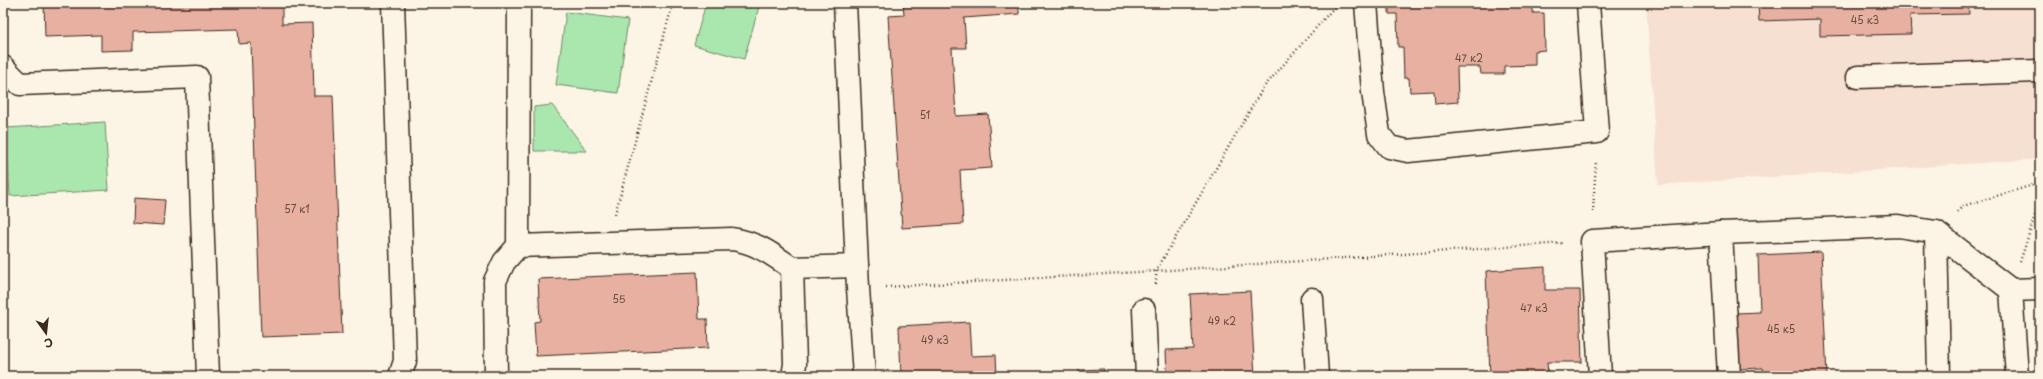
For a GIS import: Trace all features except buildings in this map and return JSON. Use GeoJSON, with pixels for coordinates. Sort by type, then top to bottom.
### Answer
{"type":"FeatureCollection","features":[{"type":"Feature","properties":{"kind":"lane"},"geometry":{"type":"LineString","coordinates":[[393,3],[405,361],[400,376]]}},
{"type":"Feature","properties":{"kind":"lane"},"geometry":{"type":"LineString","coordinates":[[496,376],[495,281],[504,262],[518,246],[519,3]]}},
{"type":"Feature","properties":{"kind":"lane"},"geometry":{"type":"LineString","coordinates":[[845,3],[858,288],[864,376]]}},
{"type":"Feature","properties":{"kind":"lane"},"geometry":{"type":"LineString","coordinates":[[1366,3],[1373,92],[1379,134],[1389,147],[1408,151],[1598,132],[1588,3]]}},
{"type":"Feature","properties":{"kind":"lane"},"geometry":{"type":"LineString","coordinates":[[3,67],[20,84],[197,77],[208,376]]}},
{"type":"Feature","properties":{"kind":"lane"},"geometry":{"type":"LineString","coordinates":[[1858,77],[2040,71]]}},
{"type":"Feature","properties":{"kind":"lane"},"geometry":{"type":"LineString","coordinates":[[1600,376],[1592,241],[1722,233],[1898,226],[1936,232],[2011,290],[2040,289]]}},
{"type":"Feature","properties":{"kind":"lane"},"geometry":{"type":"LineString","coordinates":[[1936,232],[1939,376]]}},
{"type":"Feature","properties":{"kind":"lane"},"geometry":{"type":"LineString","coordinates":[[1722,233],[1728,376]]}},
{"type":"Feature","properties":{"kind":"lane"},"geometry":{"type":"LineString","coordinates":[[518,246],[732,239],[748,241],[764,248],[792,268],[857,266]]}},
{"type":"Feature","properties":{"kind":"lane"},"geometry":{"type":"LineString","coordinates":[[792,268],[795,364],[793,376]]}},
{"type":"Feature","properties":{"kind":"lane"},"geometry":{"type":"LineString","coordinates":[[2011,290],[2017,376]]}},
{"type":"Feature","properties":{"kind":"lane"},"geometry":{"type":"LineString","coordinates":[[1312,299],[1317,376]]}},
{"type":"Feature","properties":{"kind":"lane"},"geometry":{"type":"LineString","coordinates":[[1144,310],[1147,376]]}},
{"type":"Feature","properties":{"kind":"path"},"geometry":{"type":"LineString","coordinates":[[606,243],[673,3]]}},
{"type":"Feature","properties":{"kind":"path"},"geometry":{"type":"LineString","coordinates":[[1144,310],[1155,303],[1156,272],[1263,88],[1338,3]]}},
{"type":"Feature","properties":{"kind":"path"},"geometry":{"type":"LineString","coordinates":[[858,288],[1156,272],[1592,241],[1598,132]]}},
{"type":"Feature","properties":{"kind":"path"},"geometry":{"type":"LineString","coordinates":[[1936,232],[1963,206],[2040,183]]}},
{"type":"Feature","properties":{"kind":"path"},"geometry":{"type":"LineString","coordinates":[[2011,290],[2040,200]]}},
{"type":"Feature","properties":{"kind":"shaded area"},"geometry":{"type":"Polygon","coordinates":[[[1646,3],[2036,3],[2040,71],[2040,159],[1658,185],[1646,3]]]}},
{"type":"Feature","properties":{"kind":"green space"},"geometry":{"type":"Polygon","coordinates":[[[706,3],[760,3],[744,59],[694,45],[706,3]]]}},
{"type":"Feature","properties":{"kind":"green space"},"geometry":{"type":"Polygon","coordinates":[[[566,12],[628,20],[618,93],[556,85],[566,12]]]}},
{"type":"Feature","properties":{"kind":"green space"},"geometry":{"type":"Polygon","coordinates":[[[552,105],[587,151],[534,151],[534,107],[552,105]]]}},
{"type":"Feature","properties":{"kind":"green space"},"geometry":{"type":"Polygon","coordinates":[[[105,122],[109,190],[10,196],[6,128],[105,122]]]}}]}
